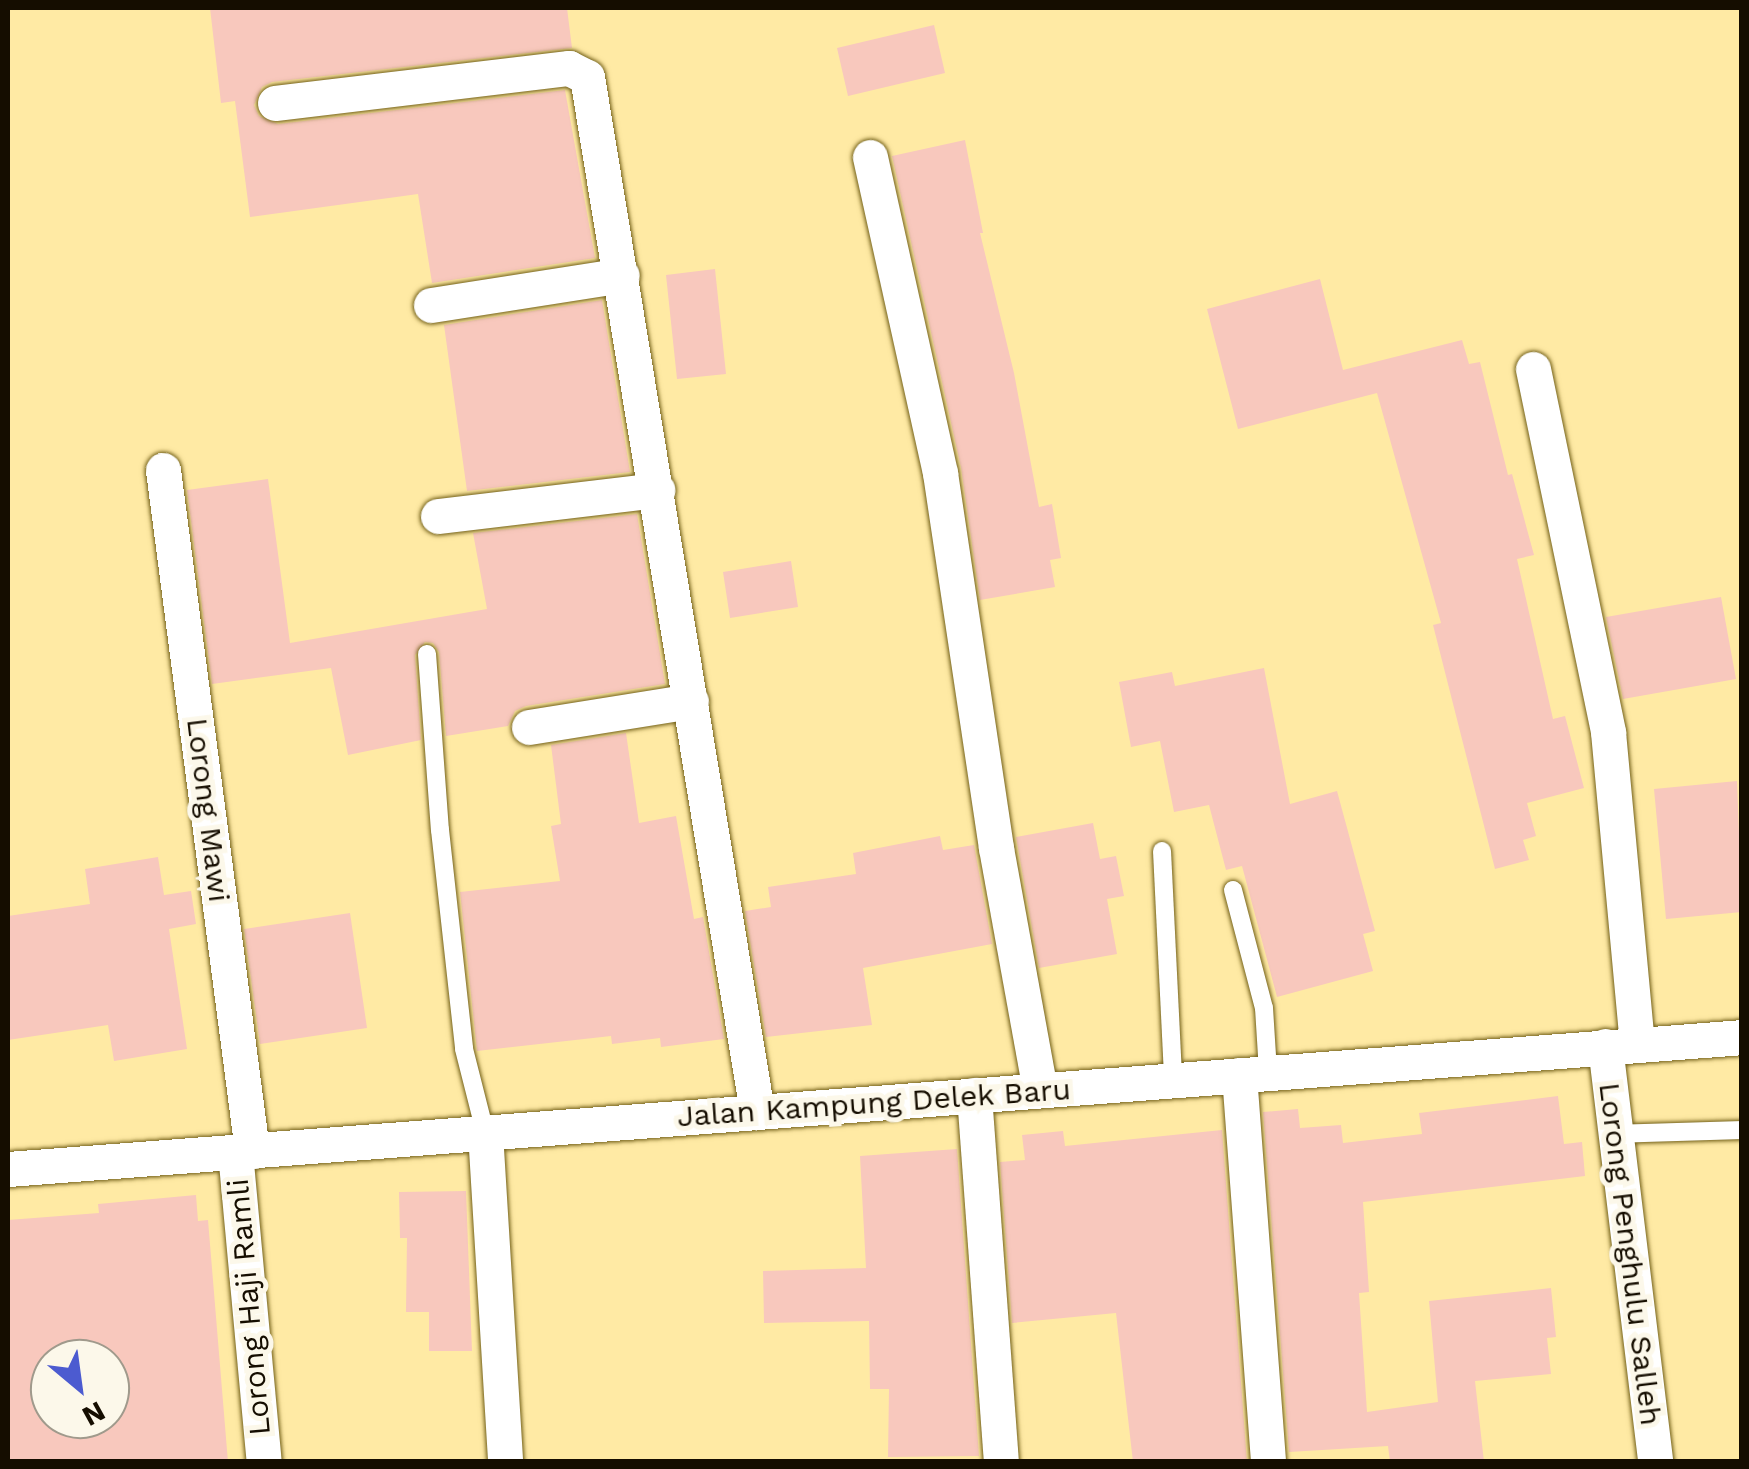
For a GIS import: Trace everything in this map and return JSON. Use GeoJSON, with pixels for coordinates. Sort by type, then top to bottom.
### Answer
{"type":"FeatureCollection","features":[{"type":"Feature","properties":{"kind":"street"},"geometry":{"type":"LineString","coordinates":[[275,103],[569,68],[587,77],[757,1112]]}},
{"type":"Feature","properties":{"kind":"street"},"geometry":{"type":"LineString","coordinates":[[870,158],[940,473],[996,848],[1040,1090]]}},
{"type":"Feature","properties":{"kind":"street"},"geometry":{"type":"LineString","coordinates":[[431,306],[622,276]]}},
{"type":"Feature","properties":{"kind":"street","name":"Lorong Penghulu Salleh"},"geometry":{"type":"LineString","coordinates":[[1532,368],[1608,732],[1621,1045],[1612,1134],[1656,1462]]}},
{"type":"Feature","properties":{"kind":"street","name":"Lorong Mawi"},"geometry":{"type":"LineString","coordinates":[[163,470],[244,1151]]}},
{"type":"Feature","properties":{"kind":"street"},"geometry":{"type":"LineString","coordinates":[[438,516],[657,490]]}},
{"type":"Feature","properties":{"kind":"street"},"geometry":{"type":"LineString","coordinates":[[529,727],[691,701]]}},
{"type":"Feature","properties":{"kind":"street","name":"Jalan Kampung Delek Baru"},"geometry":{"type":"LineString","coordinates":[[8,1169],[1742,1037]]}},
{"type":"Feature","properties":{"kind":"street"},"geometry":{"type":"LineString","coordinates":[[1254,1074],[1268,1462]]}},
{"type":"Feature","properties":{"kind":"street"},"geometry":{"type":"LineString","coordinates":[[974,1095],[1001,1462]]}},
{"type":"Feature","properties":{"kind":"street"},"geometry":{"type":"LineString","coordinates":[[485,1132],[505,1462]]}},
{"type":"Feature","properties":{"kind":"street","name":"Lorong Haji Ramli"},"geometry":{"type":"LineString","coordinates":[[244,1151],[264,1462]]}},
{"type":"Feature","properties":{"kind":"lane"},"geometry":{"type":"LineString","coordinates":[[427,654],[440,830],[464,1049],[485,1132]]}},
{"type":"Feature","properties":{"kind":"lane"},"geometry":{"type":"LineString","coordinates":[[1162,851],[1174,1080]]}},
{"type":"Feature","properties":{"kind":"lane"},"geometry":{"type":"LineString","coordinates":[[1233,890],[1264,1008],[1254,1074]]}},
{"type":"Feature","properties":{"kind":"lane"},"geometry":{"type":"LineString","coordinates":[[1612,1134],[1742,1130]]}},
{"type":"Feature","properties":{"kind":"building"},"geometry":{"type":"Polygon","coordinates":[[[210,8],[567,8],[572,48],[272,82],[262,87],[254,105],[259,116],[278,124],[565,90],[595,258],[432,283],[418,194],[250,217],[235,101],[221,103],[210,8]]]}},
{"type":"Feature","properties":{"kind":"building"},"geometry":{"type":"Polygon","coordinates":[[[934,25],[945,73],[848,96],[837,48],[934,25]]]}},
{"type":"Feature","properties":{"kind":"building"},"geometry":{"type":"Polygon","coordinates":[[[965,140],[980,233],[1014,373],[1039,507],[1052,504],[1061,558],[1050,560],[1055,587],[980,600],[961,468],[892,156],[965,140]]]}},
{"type":"Feature","properties":{"kind":"building"},"geometry":{"type":"Polygon","coordinates":[[[715,269],[726,374],[677,379],[666,275],[715,269]]]}},
{"type":"Feature","properties":{"kind":"building"},"geometry":{"type":"Polygon","coordinates":[[[1320,279],[1343,370],[1462,340],[1469,364],[1480,362],[1508,475],[1512,474],[1534,555],[1517,559],[1553,719],[1565,716],[1584,788],[1527,803],[1536,836],[1523,840],[1529,860],[1495,869],[1433,625],[1441,623],[1377,393],[1238,429],[1207,309],[1320,279]]]}},
{"type":"Feature","properties":{"kind":"building"},"geometry":{"type":"Polygon","coordinates":[[[602,300],[630,472],[467,491],[444,325],[602,300]]]}},
{"type":"Feature","properties":{"kind":"building"},"geometry":{"type":"Polygon","coordinates":[[[268,479],[290,643],[487,609],[473,533],[637,514],[665,684],[526,706],[515,711],[508,726],[446,736],[439,652],[433,643],[425,642],[415,655],[421,740],[348,755],[331,668],[212,684],[187,490],[268,479]]]}},
{"type":"Feature","properties":{"kind":"building"},"geometry":{"type":"Polygon","coordinates":[[[791,561],[798,607],[730,618],[723,572],[791,561]]]}},
{"type":"Feature","properties":{"kind":"building"},"geometry":{"type":"Polygon","coordinates":[[[1721,597],[1736,679],[1623,699],[1606,617],[1721,597]]]}},
{"type":"Feature","properties":{"kind":"building"},"geometry":{"type":"Polygon","coordinates":[[[1264,668],[1290,804],[1337,791],[1375,931],[1363,934],[1373,971],[1277,997],[1242,866],[1226,870],[1209,805],[1174,812],[1160,741],[1131,747],[1119,682],[1172,672],[1175,686],[1264,668]]]}},
{"type":"Feature","properties":{"kind":"building"},"geometry":{"type":"Polygon","coordinates":[[[626,733],[639,823],[676,816],[694,919],[703,917],[724,1039],[661,1047],[660,1038],[612,1044],[611,1036],[477,1051],[460,892],[560,881],[551,826],[561,824],[551,745],[626,733]]]}},
{"type":"Feature","properties":{"kind":"building"},"geometry":{"type":"Polygon","coordinates":[[[1737,781],[1742,912],[1666,919],[1654,789],[1737,781]]]}},
{"type":"Feature","properties":{"kind":"building"},"geometry":{"type":"Polygon","coordinates":[[[1093,823],[1100,859],[1116,856],[1124,896],[1107,899],[1117,954],[1039,968],[1016,837],[1093,823]]]}},
{"type":"Feature","properties":{"kind":"building"},"geometry":{"type":"Polygon","coordinates":[[[940,836],[943,850],[974,845],[992,944],[863,968],[872,1025],[766,1037],[745,911],[771,907],[768,887],[856,874],[853,853],[940,836]]]}},
{"type":"Feature","properties":{"kind":"building"},"geometry":{"type":"Polygon","coordinates":[[[158,857],[164,895],[191,891],[196,924],[169,929],[187,1049],[114,1061],[108,1025],[8,1040],[8,916],[90,904],[85,869],[158,857]]]}},
{"type":"Feature","properties":{"kind":"building"},"geometry":{"type":"Polygon","coordinates":[[[350,913],[367,1028],[260,1044],[244,929],[350,913]]]}},
{"type":"Feature","properties":{"kind":"building"},"geometry":{"type":"Polygon","coordinates":[[[1558,1096],[1564,1144],[1582,1142],[1585,1176],[1363,1202],[1369,1292],[1359,1293],[1367,1412],[1438,1402],[1429,1301],[1551,1288],[1556,1337],[1547,1338],[1551,1374],[1475,1381],[1484,1462],[1390,1462],[1388,1446],[1289,1452],[1263,1112],[1298,1109],[1300,1128],[1341,1125],[1343,1143],[1422,1134],[1419,1113],[1558,1096]]]}},
{"type":"Feature","properties":{"kind":"building"},"geometry":{"type":"Polygon","coordinates":[[[1222,1130],[1247,1462],[1133,1462],[1116,1313],[1012,1323],[1000,1162],[1025,1160],[1022,1135],[1063,1131],[1065,1146],[1222,1130]]]}},
{"type":"Feature","properties":{"kind":"building"},"geometry":{"type":"Polygon","coordinates":[[[957,1149],[979,1456],[888,1457],[889,1389],[870,1389],[869,1321],[764,1323],[763,1271],[866,1268],[860,1156],[957,1149]]]}},
{"type":"Feature","properties":{"kind":"building"},"geometry":{"type":"Polygon","coordinates":[[[466,1191],[472,1351],[429,1351],[429,1312],[406,1312],[407,1238],[400,1238],[399,1192],[466,1191]]]}},
{"type":"Feature","properties":{"kind":"building"},"geometry":{"type":"Polygon","coordinates":[[[196,1195],[198,1221],[208,1220],[228,1462],[8,1462],[8,1220],[99,1213],[98,1204],[196,1195]]]}}]}
